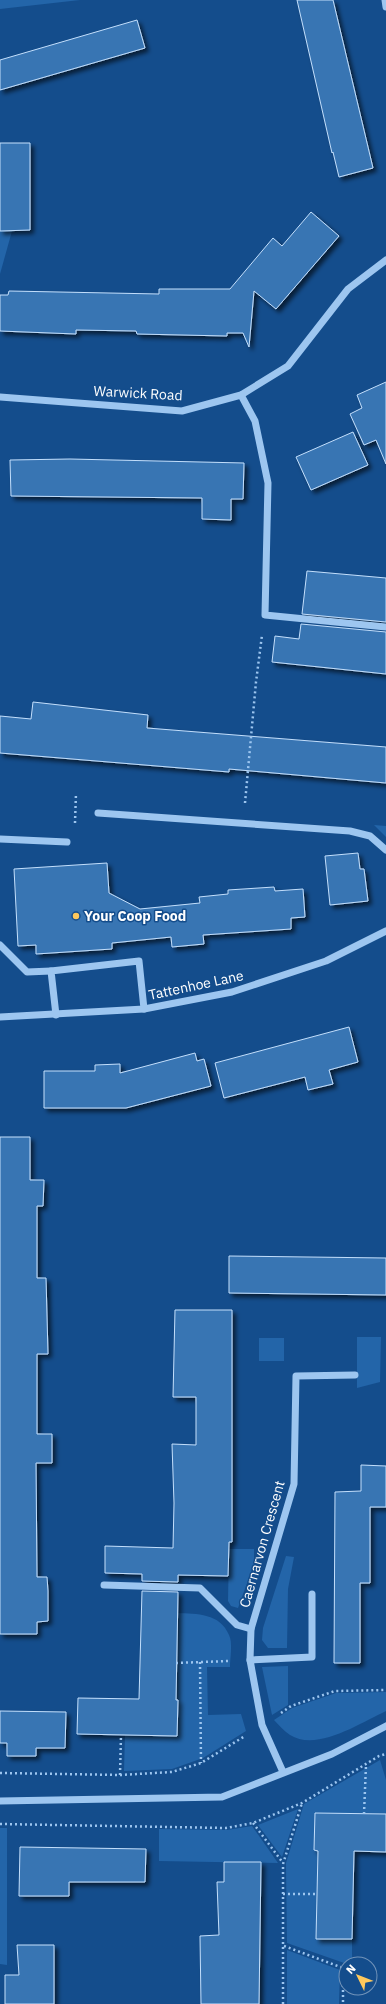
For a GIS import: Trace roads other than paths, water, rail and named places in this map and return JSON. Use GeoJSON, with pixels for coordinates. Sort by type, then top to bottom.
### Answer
{"type":"FeatureCollection","features":[{"type":"Feature","properties":{"kind":"street"},"geometry":{"type":"LineString","coordinates":[[385,0],[386,7]]}},
{"type":"Feature","properties":{"kind":"street","name":"Warwick Road"},"geometry":{"type":"LineString","coordinates":[[0,397],[182,411],[242,395],[288,366],[348,289],[386,260]]}},
{"type":"Feature","properties":{"kind":"street"},"geometry":{"type":"LineString","coordinates":[[242,395],[255,421],[268,483],[265,615],[386,627]]}},
{"type":"Feature","properties":{"kind":"street"},"geometry":{"type":"LineString","coordinates":[[98,813],[350,830],[370,836],[386,850]]}},
{"type":"Feature","properties":{"kind":"street"},"geometry":{"type":"LineString","coordinates":[[0,839],[67,842]]}},
{"type":"Feature","properties":{"kind":"street","name":"Tattenhoe Lane"},"geometry":{"type":"LineString","coordinates":[[0,1017],[144,1009],[232,992],[326,961],[386,931]]}},
{"type":"Feature","properties":{"kind":"street"},"geometry":{"type":"LineString","coordinates":[[0,945],[27,972],[51,971],[139,961],[144,1009]]}},
{"type":"Feature","properties":{"kind":"street"},"geometry":{"type":"LineString","coordinates":[[51,971],[56,1015]]}},
{"type":"Feature","properties":{"kind":"street","name":"Caernarvon Crescent"},"geometry":{"type":"LineString","coordinates":[[283,1772],[262,1725],[250,1660],[251,1629],[294,1484],[296,1376],[355,1375]]}},
{"type":"Feature","properties":{"kind":"street"},"geometry":{"type":"LineString","coordinates":[[104,1585],[200,1588],[237,1625],[251,1629]]}},
{"type":"Feature","properties":{"kind":"street"},"geometry":{"type":"LineString","coordinates":[[250,1660],[312,1657],[312,1594]]}},
{"type":"Feature","properties":{"kind":"street"},"geometry":{"type":"LineString","coordinates":[[0,1801],[222,1797],[332,1754],[386,1726]]}},
{"type":"Feature","properties":{"kind":"place","name":"Your Coop Food"},"geometry":{"type":"Point","coordinates":[76,916]}}]}
